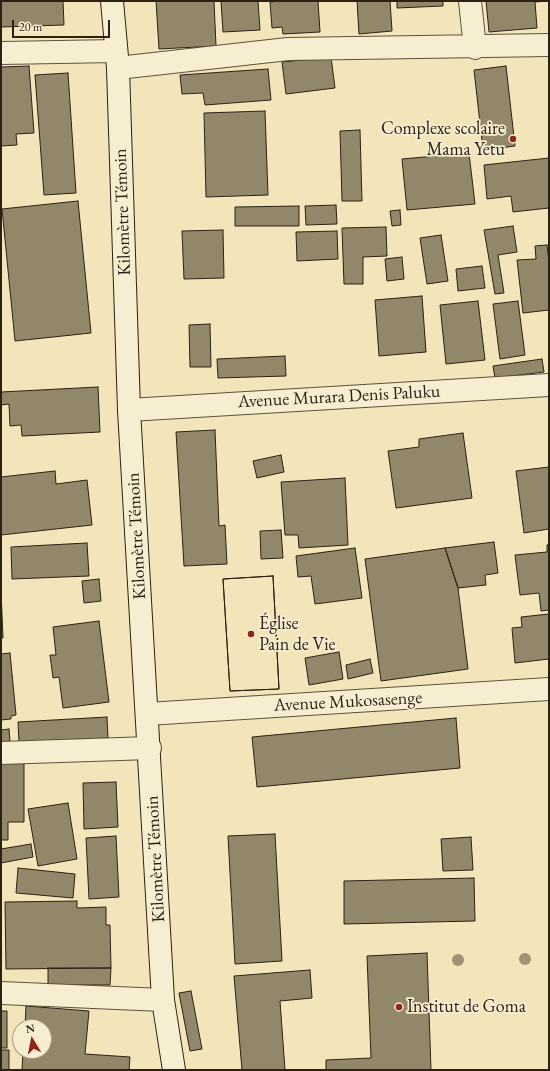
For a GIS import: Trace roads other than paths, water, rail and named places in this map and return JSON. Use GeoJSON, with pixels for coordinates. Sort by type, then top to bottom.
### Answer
{"type":"FeatureCollection","features":[{"type":"Feature","properties":{"kind":"street","name":"Kilomètre Témoin"},"geometry":{"type":"LineString","coordinates":[[112,1],[117,60],[129,410],[164,1000],[174,1070]]}},
{"type":"Feature","properties":{"kind":"street"},"geometry":{"type":"LineString","coordinates":[[470,1],[475,48]]}},
{"type":"Feature","properties":{"kind":"street"},"geometry":{"type":"LineString","coordinates":[[1,53],[117,60],[288,49],[475,48],[549,45]]}},
{"type":"Feature","properties":{"kind":"street","name":"Avenue Murara Denis Paluku"},"geometry":{"type":"LineString","coordinates":[[129,410],[549,385]]}},
{"type":"Feature","properties":{"kind":"street","name":"Avenue Mukosasenge"},"geometry":{"type":"LineString","coordinates":[[147,714],[549,690]]}},
{"type":"Feature","properties":{"kind":"street"},"geometry":{"type":"LineString","coordinates":[[1,753],[150,748]]}},
{"type":"Feature","properties":{"kind":"street"},"geometry":{"type":"LineString","coordinates":[[1,993],[164,1000]]}},
{"type":"Feature","properties":{"kind":"place","name":"Complexe scolaire Mama Yetu"},"geometry":{"type":"Point","coordinates":[513,139]}},
{"type":"Feature","properties":{"kind":"place","name":"Église Pain de Vie"},"geometry":{"type":"Point","coordinates":[251,634]}},
{"type":"Feature","properties":{"kind":"place","name":"Institut de Goma"},"geometry":{"type":"Point","coordinates":[399,1007]}}]}
